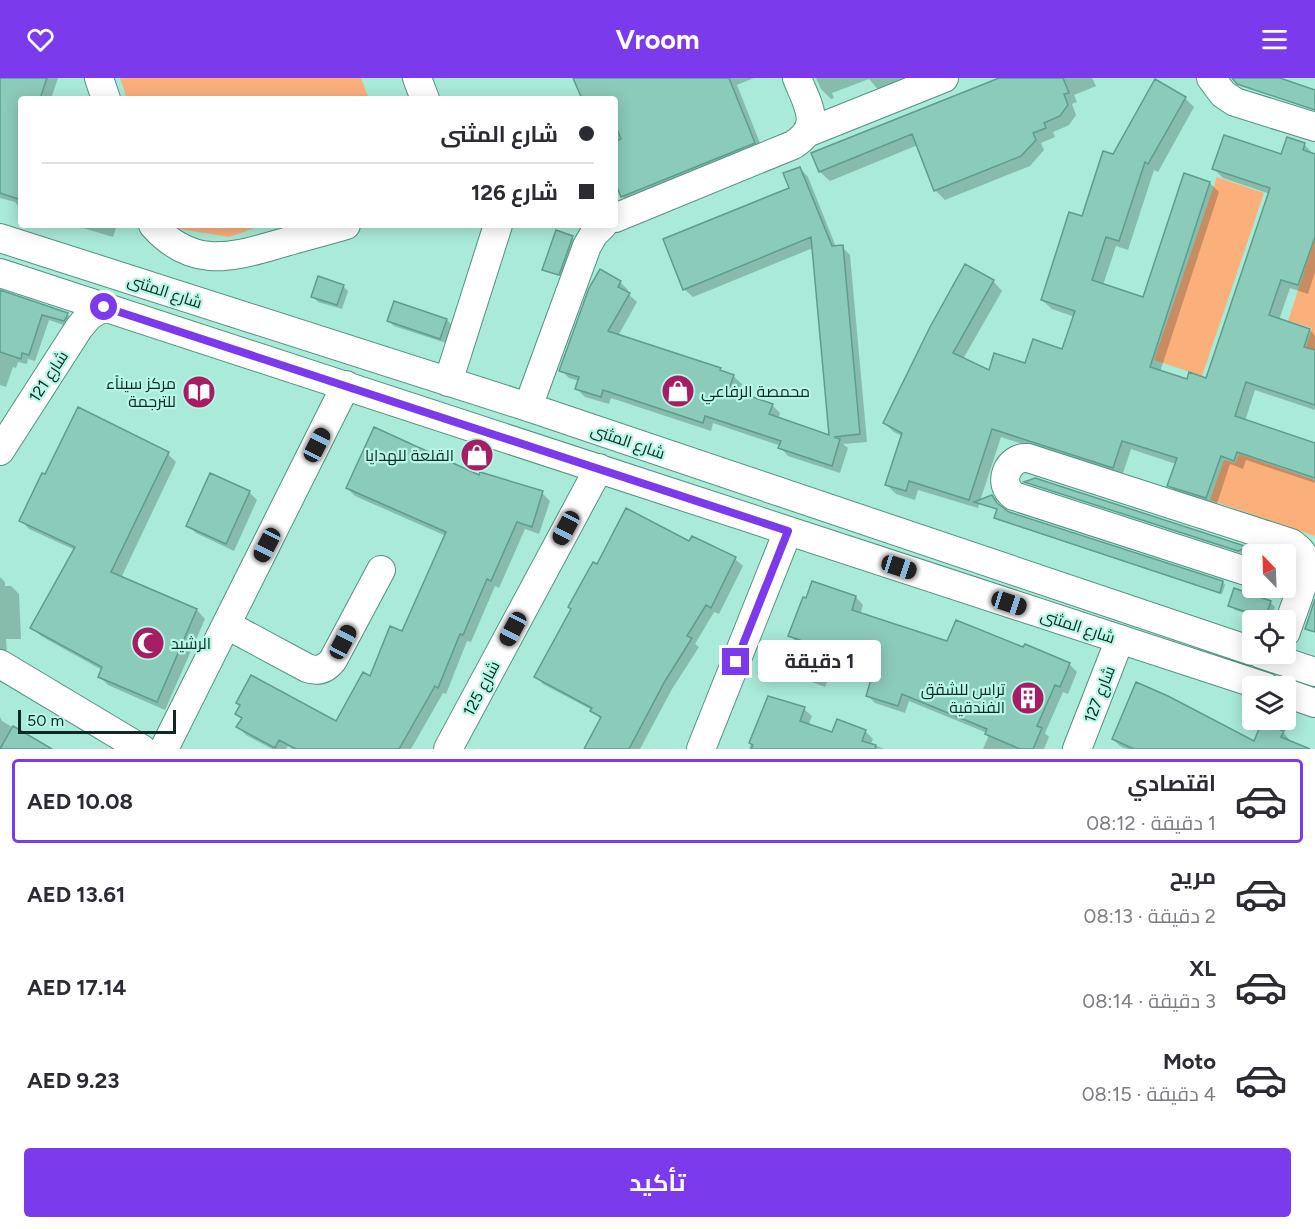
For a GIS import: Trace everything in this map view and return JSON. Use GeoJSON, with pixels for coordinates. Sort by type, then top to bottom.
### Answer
{"type":"FeatureCollection","features":[{"type":"Feature","properties":{"kind":"street"},"geometry":{"type":"LineString","coordinates":[[99,78],[105,96]]}},
{"type":"Feature","properties":{"kind":"street"},"geometry":{"type":"LineString","coordinates":[[417,78],[424,96]]}},
{"type":"Feature","properties":{"kind":"street"},"geometry":{"type":"LineString","coordinates":[[797,78],[811,115],[808,132]]}},
{"type":"Feature","properties":{"kind":"street"},"geometry":{"type":"LineString","coordinates":[[618,218],[793,145],[808,132],[944,78]]}},
{"type":"Feature","properties":{"kind":"street"},"geometry":{"type":"LineString","coordinates":[[1211,78],[1223,94],[1235,102],[1315,127]]}},
{"type":"Feature","properties":{"kind":"street"},"geometry":{"type":"LineString","coordinates":[[156,228],[175,245],[191,253],[205,257],[225,257],[245,254],[336,228]]}},
{"type":"Feature","properties":{"kind":"street"},"geometry":{"type":"LineString","coordinates":[[448,382],[497,228]]}},
{"type":"Feature","properties":{"kind":"street"},"geometry":{"type":"LineString","coordinates":[[528,407],[587,246],[600,228]]}},
{"type":"Feature","properties":{"kind":"street","name":"شارع المثنى"},"geometry":{"type":"LineString","coordinates":[[0,238],[528,407],[1242,647]]}},
{"type":"Feature","properties":{"kind":"street","name":"شارع المثنى"},"geometry":{"type":"LineString","coordinates":[[0,273],[1242,679]]}},
{"type":"Feature","properties":{"kind":"street","name":"شارع 121"},"geometry":{"type":"LineString","coordinates":[[0,451],[80,328],[89,316],[104,307]]}},
{"type":"Feature","properties":{"kind":"street"},"geometry":{"type":"LineString","coordinates":[[164,749],[346,386]]}},
{"type":"Feature","properties":{"kind":"street"},"geometry":{"type":"LineString","coordinates":[[1242,570],[1014,496],[1005,487],[1004,481],[1009,466],[1018,459],[1029,458],[1264,544]]}},
{"type":"Feature","properties":{"kind":"street","name":"شارع 125"},"geometry":{"type":"LineString","coordinates":[[448,749],[599,468]]}},
{"type":"Feature","properties":{"kind":"street"},"geometry":{"type":"LineString","coordinates":[[701,749],[788,531]]}},
{"type":"Feature","properties":{"kind":"street"},"geometry":{"type":"LineString","coordinates":[[1293,610],[1306,571],[1306,560],[1301,550],[1296,546]]}},
{"type":"Feature","properties":{"kind":"street"},"geometry":{"type":"LineString","coordinates":[[228,625],[307,668],[316,670],[324,668],[333,660],[381,570]]}},
{"type":"Feature","properties":{"kind":"street","name":"شارع 127"},"geometry":{"type":"LineString","coordinates":[[1077,749],[1120,639]]}},
{"type":"Feature","properties":{"kind":"street"},"geometry":{"type":"LineString","coordinates":[[0,664],[142,749]]}},
{"type":"Feature","properties":{"kind":"street","name":"شارع المثنى"},"geometry":{"type":"LineString","coordinates":[[1292,664],[1315,672]]}},
{"type":"Feature","properties":{"kind":"street"},"geometry":{"type":"LineString","coordinates":[[1296,696],[1315,703]]}},
{"type":"Feature","properties":{"kind":"shaded area"},"geometry":{"type":"Polygon","coordinates":[[[120,78],[361,78],[368,96],[126,96],[120,78]]]}},
{"type":"Feature","properties":{"kind":"shaded area"},"geometry":{"type":"Polygon","coordinates":[[[1217,177],[1264,193],[1202,376],[1154,360],[1217,177]]]}},
{"type":"Feature","properties":{"kind":"shaded area"},"geometry":{"type":"Polygon","coordinates":[[[174,228],[254,228],[229,237],[174,228]]]}},
{"type":"Feature","properties":{"kind":"shaded area"},"geometry":{"type":"Polygon","coordinates":[[[1315,238],[1315,350],[1306,347],[1312,328],[1288,321],[1315,238]]]}},
{"type":"Feature","properties":{"kind":"shaded area"},"geometry":{"type":"Polygon","coordinates":[[[1239,454],[1315,480],[1315,536],[1210,500],[1224,460],[1235,463],[1239,454]]]}},
{"type":"Feature","properties":{"kind":"building"},"geometry":{"type":"Polygon","coordinates":[[[0,78],[47,78],[41,96],[18,96],[18,199],[0,193],[0,78]]]}},
{"type":"Feature","properties":{"kind":"building"},"geometry":{"type":"Polygon","coordinates":[[[573,78],[729,78],[755,143],[621,197],[618,190],[618,140],[621,139],[618,132],[618,96],[581,96],[573,78]]]}},
{"type":"Feature","properties":{"kind":"building"},"geometry":{"type":"Polygon","coordinates":[[[999,78],[1063,78],[1069,93],[1064,94],[1068,105],[1060,116],[1044,123],[1046,128],[1033,133],[1036,140],[1021,156],[934,191],[912,134],[819,172],[811,153],[999,78]]]}},
{"type":"Feature","properties":{"kind":"building"},"geometry":{"type":"Polygon","coordinates":[[[1232,78],[1280,78],[1315,90],[1315,110],[1237,84],[1232,78]]]}},
{"type":"Feature","properties":{"kind":"building"},"geometry":{"type":"Polygon","coordinates":[[[1155,79],[1186,97],[1148,164],[1145,162],[1119,241],[1106,237],[1092,280],[1143,297],[1184,173],[1210,182],[1150,367],[1187,379],[1189,372],[1206,378],[1270,188],[1212,169],[1224,135],[1281,154],[1287,137],[1305,143],[1303,150],[1315,154],[1315,237],[1298,285],[1281,280],[1269,315],[1310,329],[1304,347],[1315,350],[1315,405],[1246,382],[1235,416],[1315,443],[1315,478],[1237,452],[1234,461],[1221,456],[1206,498],[1167,486],[1177,458],[1122,441],[1113,468],[992,429],[969,500],[909,481],[906,491],[885,485],[902,433],[883,423],[930,327],[965,264],[994,280],[953,353],[989,370],[994,353],[1025,363],[1033,339],[1062,349],[1075,311],[1041,300],[1069,212],[1082,216],[1103,151],[1113,154],[1155,79]]]}},
{"type":"Feature","properties":{"kind":"building"},"geometry":{"type":"Polygon","coordinates":[[[800,167],[832,246],[843,245],[860,434],[834,437],[840,439],[832,466],[778,448],[781,441],[705,416],[703,423],[603,390],[601,397],[575,389],[579,377],[559,371],[589,288],[600,269],[621,281],[618,287],[630,293],[608,331],[721,368],[720,370],[734,375],[729,389],[773,404],[769,414],[829,435],[811,237],[683,290],[663,239],[789,188],[783,173],[800,167]]]}},
{"type":"Feature","properties":{"kind":"building"},"geometry":{"type":"Polygon","coordinates":[[[556,230],[573,236],[559,275],[542,270],[556,230]]]}},
{"type":"Feature","properties":{"kind":"building"},"geometry":{"type":"Polygon","coordinates":[[[318,276],[344,285],[337,305],[311,297],[318,276]]]}},
{"type":"Feature","properties":{"kind":"building"},"geometry":{"type":"Polygon","coordinates":[[[0,290],[68,313],[64,321],[42,315],[29,355],[22,353],[21,359],[0,352],[0,290]]]}},
{"type":"Feature","properties":{"kind":"building"},"geometry":{"type":"Polygon","coordinates":[[[394,301],[447,319],[440,339],[387,321],[394,301]]]}},
{"type":"Feature","properties":{"kind":"building"},"geometry":{"type":"Polygon","coordinates":[[[78,407],[169,452],[111,572],[197,609],[157,702],[98,677],[102,667],[30,628],[75,547],[19,521],[78,407]]]}},
{"type":"Feature","properties":{"kind":"building"},"geometry":{"type":"Polygon","coordinates":[[[374,427],[479,475],[480,472],[543,491],[532,527],[517,522],[491,581],[487,579],[463,635],[460,634],[438,688],[435,686],[399,749],[296,749],[279,740],[275,748],[236,727],[242,718],[235,714],[240,705],[236,703],[251,675],[336,721],[363,672],[370,676],[390,626],[402,631],[446,532],[346,488],[374,427]]]}},
{"type":"Feature","properties":{"kind":"building"},"geometry":{"type":"Polygon","coordinates":[[[210,473],[250,491],[226,544],[186,526],[210,473]]]}},
{"type":"Feature","properties":{"kind":"building"},"geometry":{"type":"Polygon","coordinates":[[[1035,478],[1242,545],[1242,549],[1238,551],[1024,482],[1035,478]]]}},
{"type":"Feature","properties":{"kind":"building"},"geometry":{"type":"Polygon","coordinates":[[[992,495],[997,503],[1009,512],[1223,581],[1220,593],[994,518],[997,509],[974,502],[992,495]]]}},
{"type":"Feature","properties":{"kind":"building"},"geometry":{"type":"Polygon","coordinates":[[[626,508],[689,541],[692,536],[736,557],[711,608],[706,605],[687,636],[692,638],[665,681],[629,749],[584,749],[601,717],[590,711],[592,708],[534,677],[571,609],[568,607],[593,562],[597,564],[626,508]]]}},
{"type":"Feature","properties":{"kind":"building"},"geometry":{"type":"Polygon","coordinates":[[[812,581],[856,596],[852,610],[947,641],[956,620],[1023,647],[1025,644],[1070,663],[1060,687],[1055,685],[1037,726],[1042,728],[1033,749],[1020,749],[985,734],[987,729],[902,694],[898,706],[866,696],[872,676],[863,673],[864,669],[828,658],[818,680],[790,670],[800,640],[788,636],[803,597],[806,598],[812,581]]]}},
{"type":"Feature","properties":{"kind":"building"},"geometry":{"type":"Polygon","coordinates":[[[1234,588],[1242,591],[1242,598],[1262,598],[1271,601],[1268,610],[1242,611],[1228,606],[1234,588]]]}},
{"type":"Feature","properties":{"kind":"building"},"geometry":{"type":"Polygon","coordinates":[[[1315,599],[1315,632],[1305,629],[1315,599]]]}},
{"type":"Feature","properties":{"kind":"building"},"geometry":{"type":"Polygon","coordinates":[[[1136,682],[1254,741],[1259,730],[1282,730],[1284,731],[1281,737],[1310,749],[1134,749],[1112,739],[1136,682]]]}},
{"type":"Feature","properties":{"kind":"building"},"geometry":{"type":"Polygon","coordinates":[[[768,696],[805,707],[800,721],[832,732],[837,719],[866,730],[862,741],[876,745],[875,749],[751,749],[753,745],[749,743],[768,696]]]}},
{"type":"Feature","properties":{"kind":"building"},"geometry":{"type":"Polygon","coordinates":[[[13,726],[52,749],[0,749],[13,726]]]}},
{"type":"Feature","properties":{"kind":"place","name":"محمصة الرفاعي"},"geometry":{"type":"Point","coordinates":[678,391]}},
{"type":"Feature","properties":{"kind":"place","name":"مركز سيناًء للترجمة"},"geometry":{"type":"Point","coordinates":[199,392]}},
{"type":"Feature","properties":{"kind":"place","name":"القلعة للهدايا"},"geometry":{"type":"Point","coordinates":[477,455]}},
{"type":"Feature","properties":{"kind":"place","name":"الرشيد"},"geometry":{"type":"Point","coordinates":[148,643]}},
{"type":"Feature","properties":{"kind":"place","name":"تراس للشقق الفندقية"},"geometry":{"type":"Point","coordinates":[1028,698]}},
{"type":"Feature","properties":{"kind":"route"},"geometry":{"type":"LineString","coordinates":[[104,307],[788,531],[736,662]]}}]}
